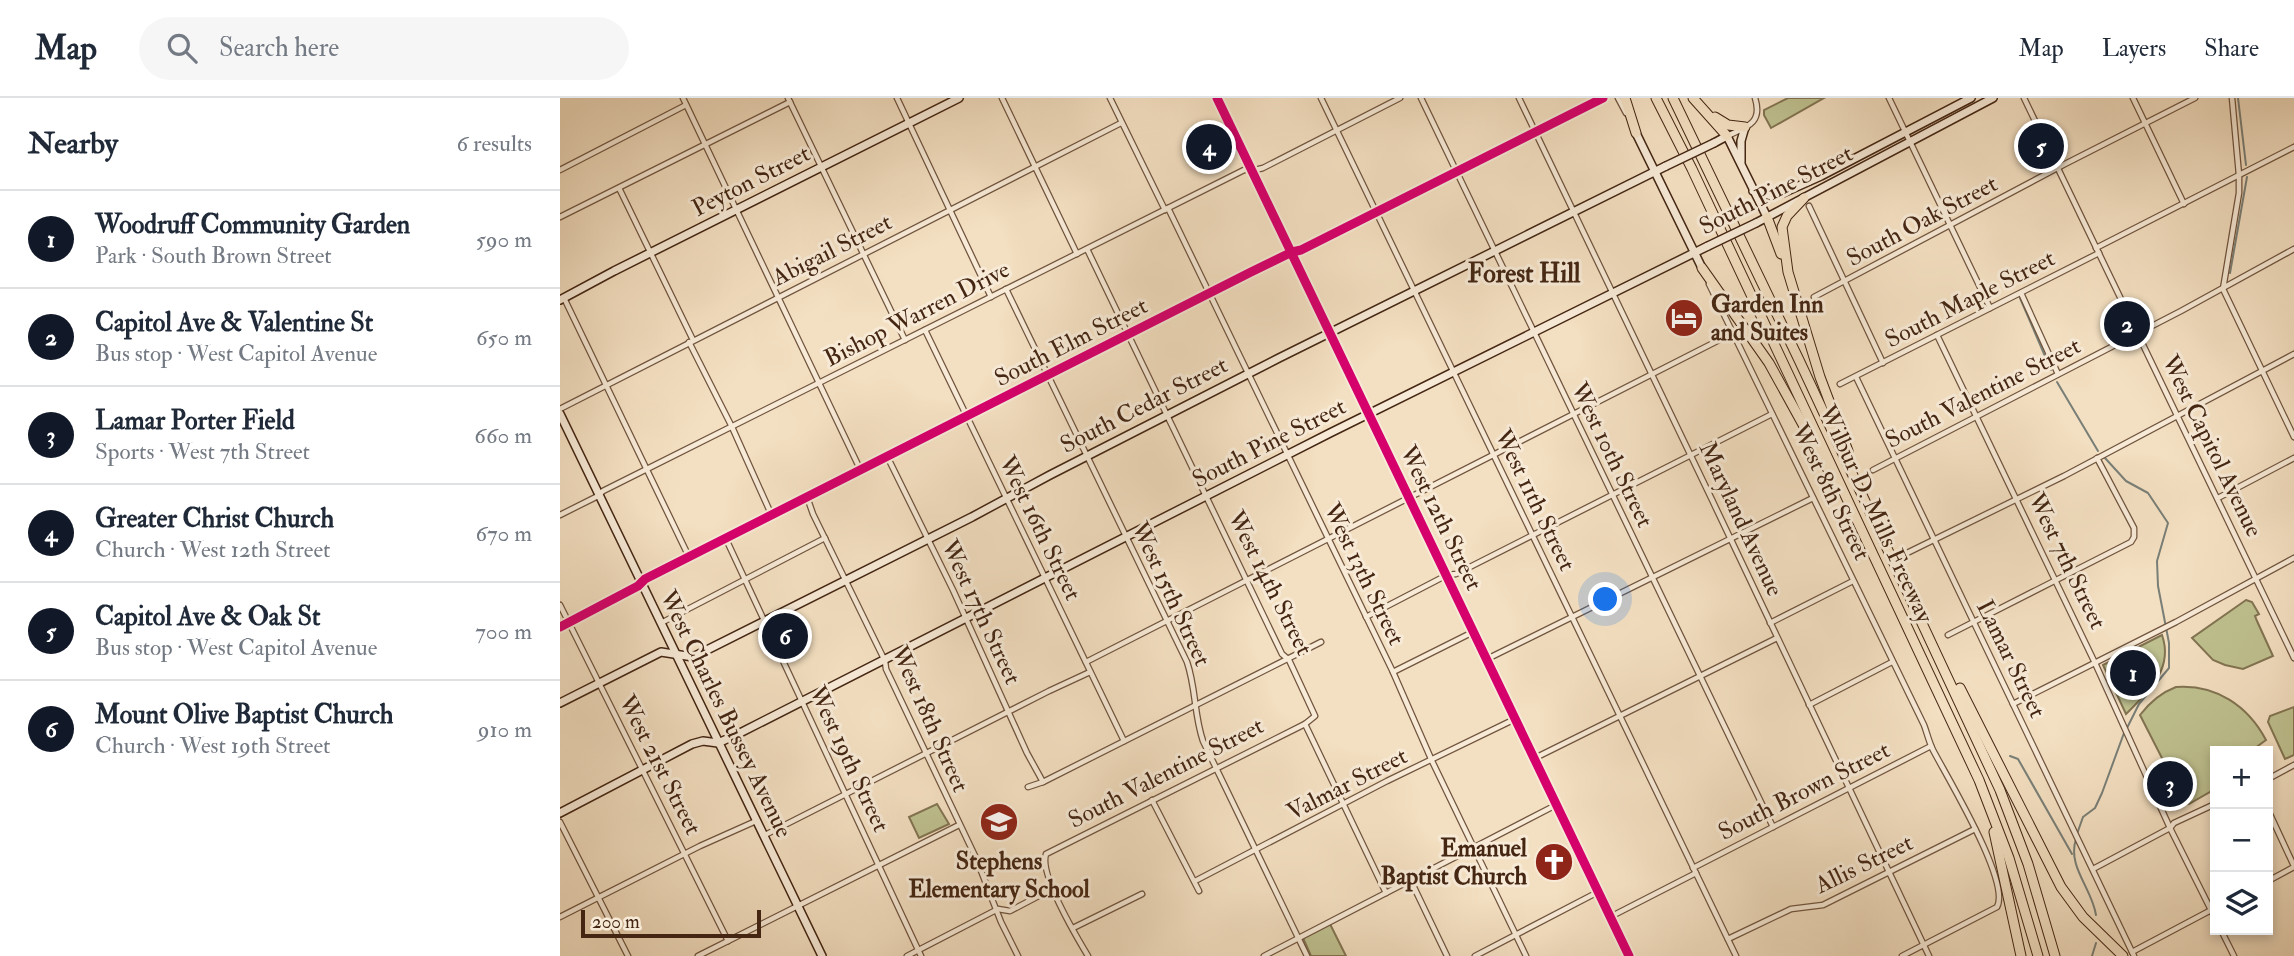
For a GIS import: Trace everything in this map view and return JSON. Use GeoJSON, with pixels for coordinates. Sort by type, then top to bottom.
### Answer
{"type":"FeatureCollection","features":[{"type":"Feature","properties":{"kind":"highway"},"geometry":{"type":"LineString","coordinates":[[1625,98],[1636,133]]}},
{"type":"Feature","properties":{"kind":"highway","name":"Wilbur D. Mills Freeway"},"geometry":{"type":"LineString","coordinates":[[1656,98],[1692,169],[1979,780],[2009,858],[2039,956]]}},
{"type":"Feature","properties":{"kind":"highway","name":"Wilbur D. Mills Freeway"},"geometry":{"type":"LineString","coordinates":[[1673,98],[2007,804],[2055,956]]}},
{"type":"Feature","properties":{"kind":"highway"},"geometry":{"type":"LineString","coordinates":[[1693,98],[1727,136]]}},
{"type":"Feature","properties":{"kind":"highway"},"geometry":{"type":"LineString","coordinates":[[1705,110],[1728,125],[1745,127]]}},
{"type":"Feature","properties":{"kind":"highway"},"geometry":{"type":"LineString","coordinates":[[1788,272],[1782,227],[1787,216],[1806,202]]}},
{"type":"Feature","properties":{"kind":"highway"},"geometry":{"type":"LineString","coordinates":[[1767,217],[1788,272],[1820,377],[1865,499]]}},
{"type":"Feature","properties":{"kind":"highway"},"geometry":{"type":"LineString","coordinates":[[1702,268],[1769,363],[1874,557]]}},
{"type":"Feature","properties":{"kind":"highway"},"geometry":{"type":"LineString","coordinates":[[1923,622],[1971,709],[2061,887],[2083,917],[2130,955]]}},
{"type":"Feature","properties":{"kind":"highway"},"geometry":{"type":"LineString","coordinates":[[1979,780],[2002,862],[2021,956]]}},
{"type":"Feature","properties":{"kind":"main road","name":"Peyton Street"},"geometry":{"type":"LineString","coordinates":[[562,299],[959,98]]}},
{"type":"Feature","properties":{"kind":"main road","name":"West 12th Street"},"geometry":{"type":"LineString","coordinates":[[1217,98],[1629,956]]}},
{"type":"Feature","properties":{"kind":"main road"},"geometry":{"type":"LineString","coordinates":[[1753,191],[1771,197],[1783,194],[1971,98]]}},
{"type":"Feature","properties":{"kind":"main road","name":"South Pine Street"},"geometry":{"type":"LineString","coordinates":[[560,813],[692,744],[703,741],[718,743],[802,702],[1614,291],[1767,217],[1806,202],[1993,98]]}},
{"type":"Feature","properties":{"kind":"main road"},"geometry":{"type":"LineString","coordinates":[[1741,166],[1741,141],[1745,127]]}},
{"type":"Feature","properties":{"kind":"main road","name":"West 8th Street"},"geometry":{"type":"LineString","coordinates":[[1636,133],[1702,268]]}},
{"type":"Feature","properties":{"kind":"main road"},"geometry":{"type":"LineString","coordinates":[[1727,136],[1767,217]]}},
{"type":"Feature","properties":{"kind":"main road","name":"South Cedar Street"},"geometry":{"type":"LineString","coordinates":[[560,703],[661,652],[693,657],[1248,374],[1727,136]]}},
{"type":"Feature","properties":{"kind":"main road","name":"West Charles Bussey Avenue"},"geometry":{"type":"LineString","coordinates":[[560,412],[822,956]]}},
{"type":"Feature","properties":{"kind":"street"},"geometry":{"type":"LineString","coordinates":[[682,98],[860,469]]}},
{"type":"Feature","properties":{"kind":"street"},"geometry":{"type":"LineString","coordinates":[[897,98],[990,297]]}},
{"type":"Feature","properties":{"kind":"street"},"geometry":{"type":"LineString","coordinates":[[1002,98],[1077,254]]}},
{"type":"Feature","properties":{"kind":"street","name":"West 13th Street"},"geometry":{"type":"LineString","coordinates":[[1110,98],[1210,293],[1393,672],[1432,761],[1526,956]]}},
{"type":"Feature","properties":{"kind":"street","name":"West 11th Street"},"geometry":{"type":"LineString","coordinates":[[1321,98],[1736,956]]}},
{"type":"Feature","properties":{"kind":"street","name":"Bishop Warren Drive"},"geometry":{"type":"LineString","coordinates":[[560,515],[647,468],[1244,170],[1263,168],[1400,98]]}},
{"type":"Feature","properties":{"kind":"street","name":"West 10th Street"},"geometry":{"type":"LineString","coordinates":[[1421,98],[1773,827]]}},
{"type":"Feature","properties":{"kind":"street","name":"Maryland Avenue"},"geometry":{"type":"LineString","coordinates":[[1519,98],[1654,374],[1929,956]]}},
{"type":"Feature","properties":{"kind":"street","name":"South Elm Street"},"geometry":{"type":"LineString","coordinates":[[560,627],[860,469],[1603,98]]}},
{"type":"Feature","properties":{"kind":"street","name":"West 8th Street"},"geometry":{"type":"LineString","coordinates":[[1618,98],[1636,133]]}},
{"type":"Feature","properties":{"kind":"street"},"geometry":{"type":"LineString","coordinates":[[1745,127],[1756,119],[1758,108],[1755,98]]}},
{"type":"Feature","properties":{"kind":"street"},"geometry":{"type":"LineString","coordinates":[[1889,98],[1990,308]]}},
{"type":"Feature","properties":{"kind":"street","name":"West Capitol Avenue"},"geometry":{"type":"LineString","coordinates":[[2024,98],[2294,658]]}},
{"type":"Feature","properties":{"kind":"street"},"geometry":{"type":"LineString","coordinates":[[2133,98],[2183,204]]}},
{"type":"Feature","properties":{"kind":"street","name":"South Oak Street"},"geometry":{"type":"LineString","coordinates":[[1814,297],[2195,98]]}},
{"type":"Feature","properties":{"kind":"street"},"geometry":{"type":"LineString","coordinates":[[2232,98],[2239,175],[2238,201],[2223,289],[2294,437]]}},
{"type":"Feature","properties":{"kind":"street"},"geometry":{"type":"LineString","coordinates":[[560,217],[790,100],[905,340]]}},
{"type":"Feature","properties":{"kind":"street"},"geometry":{"type":"LineString","coordinates":[[560,170],[686,105]]}},
{"type":"Feature","properties":{"kind":"street","name":"Abigail Street"},"geometry":{"type":"LineString","coordinates":[[560,412],[607,384],[1121,123]]}},
{"type":"Feature","properties":{"kind":"street","name":"South Cedar Street"},"geometry":{"type":"LineString","coordinates":[[1727,136],[1745,127]]}},
{"type":"Feature","properties":{"kind":"street","name":"South Maple Street"},"geometry":{"type":"LineString","coordinates":[[1840,384],[2021,293],[2294,147]]}},
{"type":"Feature","properties":{"kind":"street"},"geometry":{"type":"LineString","coordinates":[[619,188],[772,516]]}},
{"type":"Feature","properties":{"kind":"street"},"geometry":{"type":"LineString","coordinates":[[1806,202],[1883,363]]}},
{"type":"Feature","properties":{"kind":"street","name":"West 14th Street"},"geometry":{"type":"LineString","coordinates":[[1087,248],[1282,654],[1314,712],[1314,718],[1305,724],[1386,893]]}},
{"type":"Feature","properties":{"kind":"street","name":"South Valentine Street"},"geometry":{"type":"LineString","coordinates":[[1873,470],[2223,289],[2294,249]]}},
{"type":"Feature","properties":{"kind":"street","name":"West 8th Street"},"geometry":{"type":"LineString","coordinates":[[1702,268],[1924,725],[1931,746],[1993,867],[2000,904],[1924,945]]}},
{"type":"Feature","properties":{"kind":"street","name":"West 15th Street"},"geometry":{"type":"LineString","coordinates":[[1006,289],[1190,671],[1200,731],[1307,956]]}},
{"type":"Feature","properties":{"kind":"street"},"geometry":{"type":"LineString","coordinates":[[2021,293],[2058,374]]}},
{"type":"Feature","properties":{"kind":"street"},"geometry":{"type":"LineString","coordinates":[[562,299],[607,384],[689,557]]}},
{"type":"Feature","properties":{"kind":"street","name":"West 16th Street"},"geometry":{"type":"LineString","coordinates":[[925,330],[1124,741]]}},
{"type":"Feature","properties":{"kind":"street"},"geometry":{"type":"LineString","coordinates":[[1086,662],[1732,333]]}},
{"type":"Feature","properties":{"kind":"street","name":"West 7th Street"},"geometry":{"type":"LineString","coordinates":[[1937,335],[2095,663],[2170,828],[2210,903]]}},
{"type":"Feature","properties":{"kind":"street"},"geometry":{"type":"LineString","coordinates":[[1907,553],[2097,458],[2294,354]]}},
{"type":"Feature","properties":{"kind":"street","name":"Lamar Street"},"geometry":{"type":"LineString","coordinates":[[1856,376],[2093,869],[2130,955]]}},
{"type":"Feature","properties":{"kind":"street"},"geometry":{"type":"LineString","coordinates":[[1366,617],[1447,575],[1456,574],[1533,536],[1772,414]]}},
{"type":"Feature","properties":{"kind":"street","name":"West 17th Street"},"geometry":{"type":"LineString","coordinates":[[887,456],[1043,782]]}},
{"type":"Feature","properties":{"kind":"street"},"geometry":{"type":"LineString","coordinates":[[1948,635],[2131,542],[2134,528],[2097,458]]}},
{"type":"Feature","properties":{"kind":"street"},"geometry":{"type":"LineString","coordinates":[[2218,498],[2294,458]]}},
{"type":"Feature","properties":{"kind":"street","name":"West 18th Street"},"geometry":{"type":"LineString","coordinates":[[807,496],[976,858],[1018,956]]}},
{"type":"Feature","properties":{"kind":"street"},"geometry":{"type":"LineString","coordinates":[[1487,659],[1813,498]]}},
{"type":"Feature","properties":{"kind":"street"},"geometry":{"type":"LineString","coordinates":[[660,623],[825,538]]}},
{"type":"Feature","properties":{"kind":"street","name":"West 19th Street"},"geometry":{"type":"LineString","coordinates":[[726,539],[921,956]]}},
{"type":"Feature","properties":{"kind":"street"},"geometry":{"type":"LineString","coordinates":[[2014,704],[2294,558]]}},
{"type":"Feature","properties":{"kind":"street"},"geometry":{"type":"LineString","coordinates":[[1770,623],[1853,581]]}},
{"type":"Feature","properties":{"kind":"street","name":"West 21st Street"},"geometry":{"type":"LineString","coordinates":[[560,605],[728,941]]}},
{"type":"Feature","properties":{"kind":"street"},"geometry":{"type":"LineString","coordinates":[[1393,672],[1474,631]]}},
{"type":"Feature","properties":{"kind":"street"},"geometry":{"type":"LineString","coordinates":[[1535,758],[1777,638]]}},
{"type":"Feature","properties":{"kind":"street"},"geometry":{"type":"LineString","coordinates":[[1028,787],[1043,782],[1321,642]]}},
{"type":"Feature","properties":{"kind":"street"},"geometry":{"type":"LineString","coordinates":[[1809,705],[1892,662]]}},
{"type":"Feature","properties":{"kind":"street"},"geometry":{"type":"LineString","coordinates":[[765,835],[1090,672]]}},
{"type":"Feature","properties":{"kind":"street","name":"Valmar Street"},"geometry":{"type":"LineString","coordinates":[[1195,881],[1387,781],[1516,718]]}},
{"type":"Feature","properties":{"kind":"street","name":"South Valentine Street"},"geometry":{"type":"LineString","coordinates":[[1052,888],[1045,865],[1045,857],[1049,852],[1305,724]]}},
{"type":"Feature","properties":{"kind":"street","name":"South Brown Street"},"geometry":{"type":"LineString","coordinates":[[1610,917],[1773,827],[1931,746]]}},
{"type":"Feature","properties":{"kind":"street"},"geometry":{"type":"LineString","coordinates":[[2273,776],[2294,765]]}},
{"type":"Feature","properties":{"kind":"street"},"geometry":{"type":"LineString","coordinates":[[1152,800],[1199,891]]}},
{"type":"Feature","properties":{"kind":"street"},"geometry":{"type":"LineString","coordinates":[[1264,956],[1557,804]]}},
{"type":"Feature","properties":{"kind":"street"},"geometry":{"type":"LineString","coordinates":[[2093,869],[2210,805]]}},
{"type":"Feature","properties":{"kind":"street"},"geometry":{"type":"LineString","coordinates":[[560,917],[685,853],[757,820]]}},
{"type":"Feature","properties":{"kind":"street"},"geometry":{"type":"LineString","coordinates":[[2273,821],[2294,867],[2273,878]]}},
{"type":"Feature","properties":{"kind":"street"},"geometry":{"type":"LineString","coordinates":[[560,822],[628,956]]}},
{"type":"Feature","properties":{"kind":"street"},"geometry":{"type":"LineString","coordinates":[[698,956],[959,825]]}},
{"type":"Feature","properties":{"kind":"street","name":"Allis Street"},"geometry":{"type":"LineString","coordinates":[[1727,939],[1791,909],[1823,905],[1975,829]]}},
{"type":"Feature","properties":{"kind":"street"},"geometry":{"type":"LineString","coordinates":[[1411,881],[1447,956]]}},
{"type":"Feature","properties":{"kind":"street"},"geometry":{"type":"LineString","coordinates":[[907,956],[998,909],[1010,911],[1052,888],[1088,956]]}},
{"type":"Feature","properties":{"kind":"street"},"geometry":{"type":"LineString","coordinates":[[1475,956],[1598,892]]}},
{"type":"Feature","properties":{"kind":"street"},"geometry":{"type":"LineString","coordinates":[[1073,928],[1142,894]]}},
{"type":"Feature","properties":{"kind":"street"},"geometry":{"type":"LineString","coordinates":[[2130,955],[2210,911]]}},
{"type":"Feature","properties":{"kind":"street"},"geometry":{"type":"LineString","coordinates":[[2224,935],[2234,956]]}},
{"type":"Feature","properties":{"kind":"street"},"geometry":{"type":"LineString","coordinates":[[1902,956],[1924,945]]}},
{"type":"Feature","properties":{"kind":"green space"},"geometry":{"type":"Polygon","coordinates":[[[1788,98],[1824,98],[1771,128],[1764,110],[1788,98]]]}},
{"type":"Feature","properties":{"kind":"green space"},"geometry":{"type":"Polygon","coordinates":[[[2246,600],[2252,602],[2259,614],[2255,616],[2273,656],[2243,669],[2213,660],[2192,638],[2246,600]]]}},
{"type":"Feature","properties":{"kind":"green space"},"geometry":{"type":"Polygon","coordinates":[[[2162,635],[2165,659],[2162,669],[2150,688],[2126,714],[2103,665],[2162,635]]]}},
{"type":"Feature","properties":{"kind":"green space"},"geometry":{"type":"Polygon","coordinates":[[[2176,687],[2191,687],[2217,693],[2240,707],[2266,740],[2258,746],[2210,746],[2210,792],[2189,804],[2170,798],[2157,768],[2165,764],[2140,715],[2165,692],[2176,687]]]}},
{"type":"Feature","properties":{"kind":"green space"},"geometry":{"type":"Polygon","coordinates":[[[2294,707],[2294,755],[2285,759],[2268,722],[2270,716],[2294,707]]]}},
{"type":"Feature","properties":{"kind":"green space"},"geometry":{"type":"Polygon","coordinates":[[[937,804],[949,824],[919,838],[909,817],[937,804]]]}},
{"type":"Feature","properties":{"kind":"green space"},"geometry":{"type":"Polygon","coordinates":[[[1330,924],[1346,956],[1311,956],[1303,938],[1330,924]]]}},
{"type":"Feature","properties":{"kind":"waterway"},"geometry":{"type":"LineString","coordinates":[[2238,98],[2246,165]]}},
{"type":"Feature","properties":{"kind":"waterway"},"geometry":{"type":"LineString","coordinates":[[2230,273],[2247,177]]}},
{"type":"Feature","properties":{"kind":"waterway"},"geometry":{"type":"LineString","coordinates":[[2020,298],[2051,370]]}},
{"type":"Feature","properties":{"kind":"waterway"},"geometry":{"type":"LineString","coordinates":[[2057,382],[2098,451]]}},
{"type":"Feature","properties":{"kind":"waterway"},"geometry":{"type":"LineString","coordinates":[[2105,458],[2126,481],[2148,493],[2168,523],[2157,561],[2158,586],[2169,643],[2169,668],[2139,704],[2127,728]]}},
{"type":"Feature","properties":{"kind":"waterway"},"geometry":{"type":"LineString","coordinates":[[2077,834],[2083,817],[2095,808],[2102,793],[2124,733]]}},
{"type":"Feature","properties":{"kind":"waterway"},"geometry":{"type":"LineString","coordinates":[[2010,756],[2018,759],[2072,854]]}},
{"type":"Feature","properties":{"kind":"waterway"},"geometry":{"type":"LineString","coordinates":[[2076,839],[2074,849],[2077,868],[2096,915]]}},
{"type":"Feature","properties":{"kind":"waterway"},"geometry":{"type":"LineString","coordinates":[[2092,956],[2096,943]]}},
{"type":"Feature","properties":{"kind":"cycle path"},"geometry":{"type":"LineString","coordinates":[[1217,98],[1629,956]]}},
{"type":"Feature","properties":{"kind":"cycle path"},"geometry":{"type":"LineString","coordinates":[[560,627],[638,586],[645,579],[1251,272],[1301,250],[1603,98]]}},
{"type":"Feature","properties":{"kind":"place","name":"Capitol Ave & Oak St"},"geometry":{"type":"Point","coordinates":[2041,146]}},
{"type":"Feature","properties":{"kind":"place","name":"Greater Christ Church"},"geometry":{"type":"Point","coordinates":[1209,147]}},
{"type":"Feature","properties":{"kind":"place","name":"Garden Inn and Suites"},"geometry":{"type":"Point","coordinates":[1684,318]}},
{"type":"Feature","properties":{"kind":"place","name":"Capitol Ave & Valentine St"},"geometry":{"type":"Point","coordinates":[2127,324]}},
{"type":"Feature","properties":{"kind":"place","name":"Mount Olive Baptist Church"},"geometry":{"type":"Point","coordinates":[785,636]}},
{"type":"Feature","properties":{"kind":"place","name":"Woodruff Community Garden"},"geometry":{"type":"Point","coordinates":[2133,673]}},
{"type":"Feature","properties":{"kind":"place","name":"Lamar Porter Field"},"geometry":{"type":"Point","coordinates":[2170,784]}},
{"type":"Feature","properties":{"kind":"place","name":"Stephens Elementary School"},"geometry":{"type":"Point","coordinates":[999,822]}},
{"type":"Feature","properties":{"kind":"place","name":"Emanuel Baptist Church"},"geometry":{"type":"Point","coordinates":[1554,862]}},
{"type":"Feature","properties":{"kind":"district","name":"Forest Hill"},"geometry":{"type":"Point","coordinates":[1524,274]}}]}
